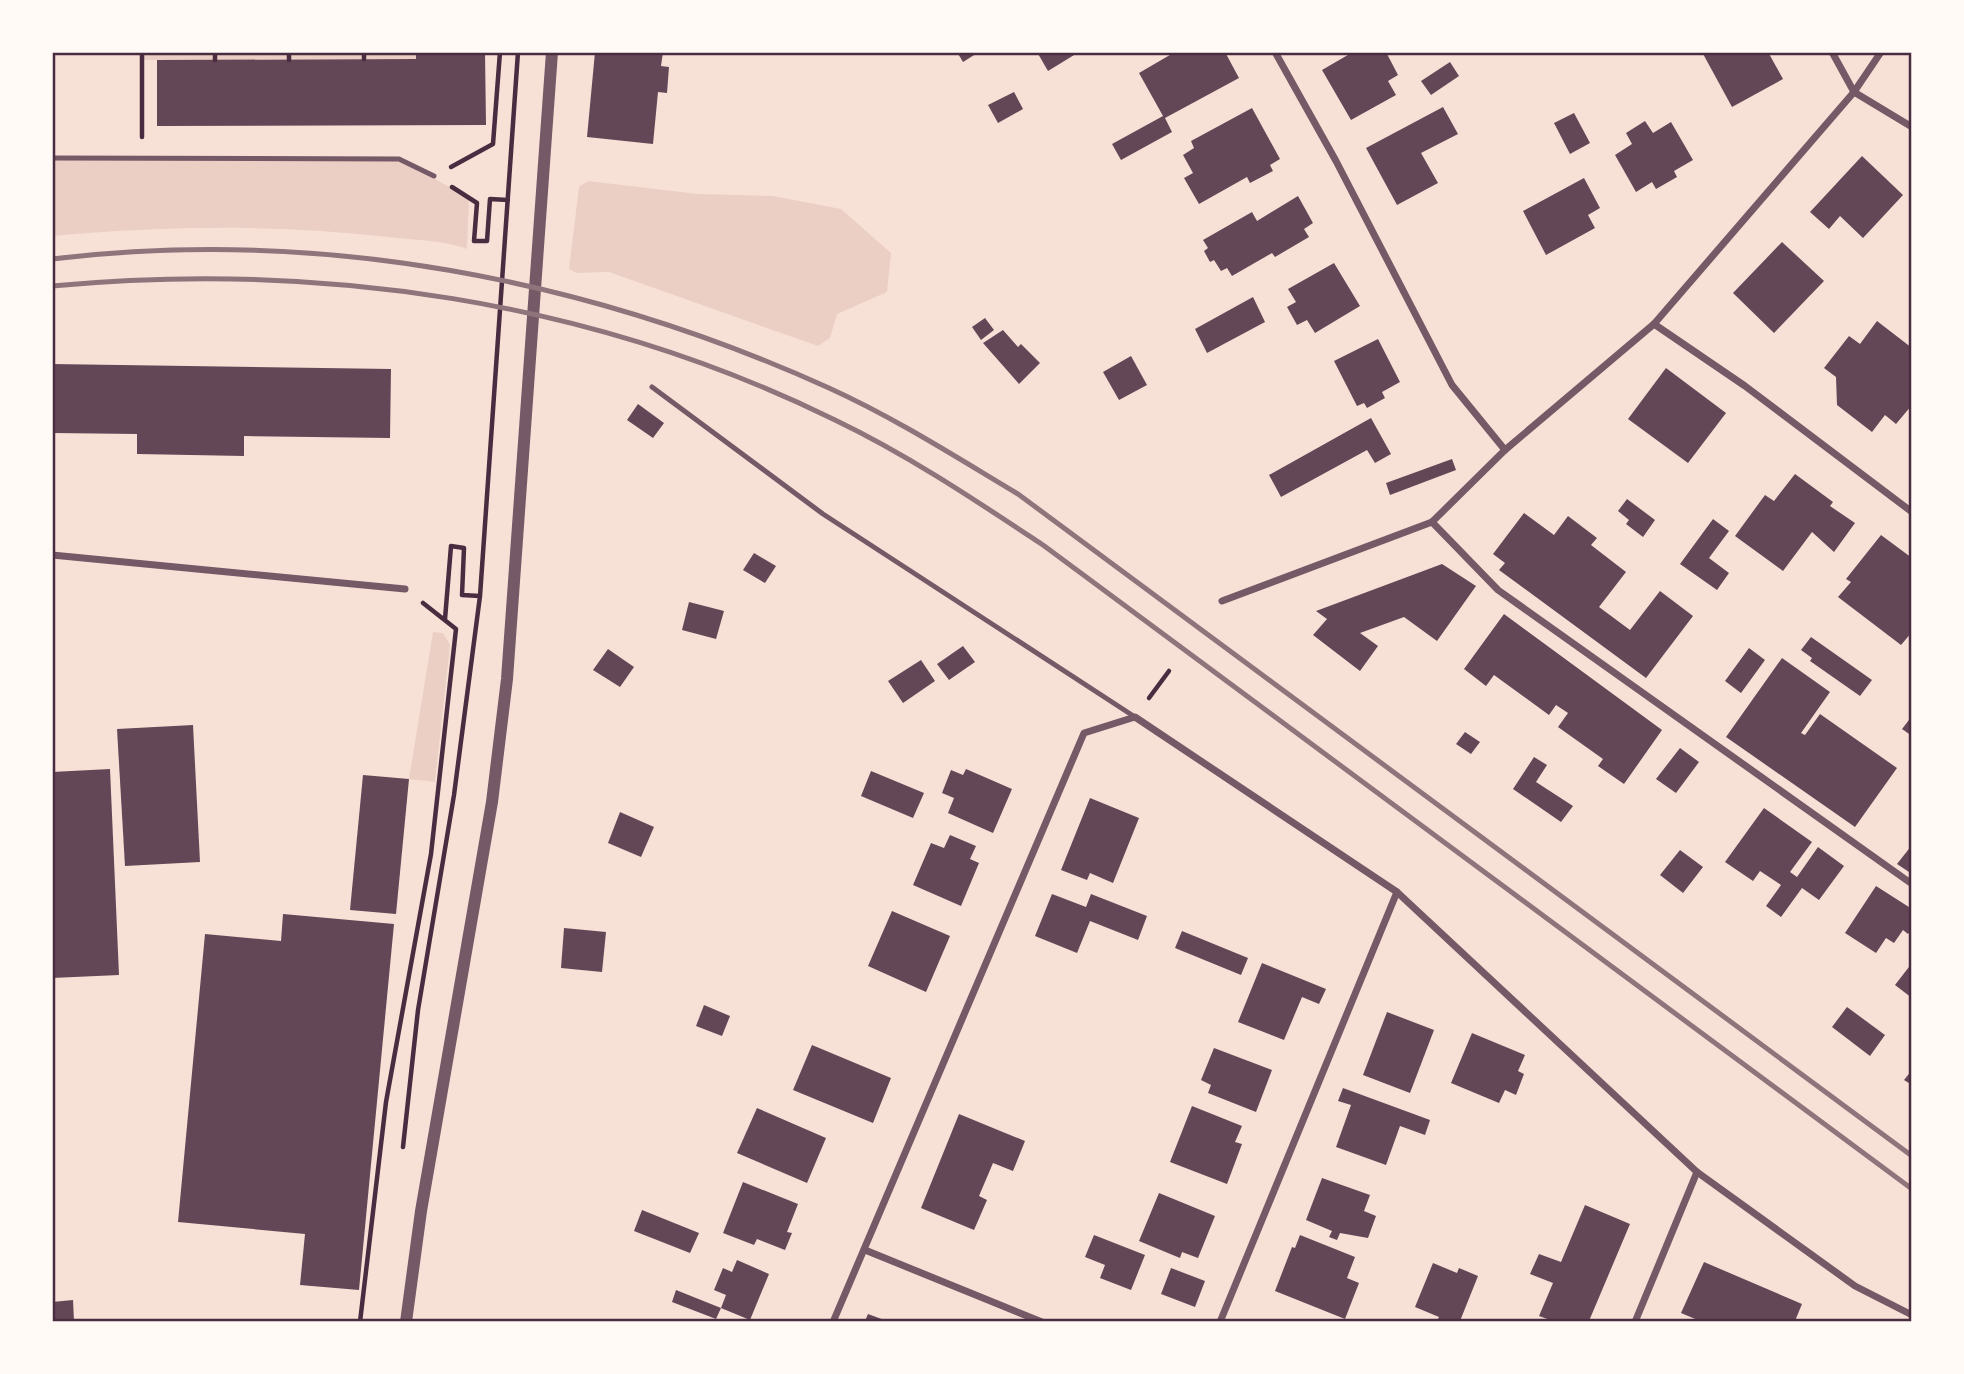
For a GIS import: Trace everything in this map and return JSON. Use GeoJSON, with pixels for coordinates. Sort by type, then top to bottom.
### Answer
{"type":"FeatureCollection","features":[{"type":"Feature","properties":{"kind":"street"},"geometry":{"type":"LineString","coordinates":[[406,1321],[421,1211],[492,802],[507,679],[552,52]]}},
{"type":"Feature","properties":{"kind":"street"},"geometry":{"type":"LineString","coordinates":[[1275,52],[1336,161],[1452,385],[1505,450]]}},
{"type":"Feature","properties":{"kind":"street"},"geometry":{"type":"LineString","coordinates":[[1832,52],[1854,92],[1912,127]]}},
{"type":"Feature","properties":{"kind":"street"},"geometry":{"type":"LineString","coordinates":[[1222,601],[1432,522],[1505,450],[1654,324],[1854,92],[1881,52]]}},
{"type":"Feature","properties":{"kind":"street"},"geometry":{"type":"LineString","coordinates":[[1654,324],[1745,386],[1912,512]]}},
{"type":"Feature","properties":{"kind":"street"},"geometry":{"type":"LineString","coordinates":[[1432,522],[1498,590],[1912,884]]}},
{"type":"Feature","properties":{"kind":"street"},"geometry":{"type":"LineString","coordinates":[[52,555],[405,589]]}},
{"type":"Feature","properties":{"kind":"street"},"geometry":{"type":"LineString","coordinates":[[834,1321],[1084,733],[1135,717],[1397,892],[1697,1172],[1855,1286],[1912,1315]]}},
{"type":"Feature","properties":{"kind":"street"},"geometry":{"type":"LineString","coordinates":[[1220,1321],[1397,892]]}},
{"type":"Feature","properties":{"kind":"street"},"geometry":{"type":"LineString","coordinates":[[1635,1321],[1697,1172]]}},
{"type":"Feature","properties":{"kind":"street"},"geometry":{"type":"LineString","coordinates":[[865,1250],[1042,1321]]}},
{"type":"Feature","properties":{"kind":"lane"},"geometry":{"type":"LineString","coordinates":[[52,158],[399,159],[434,176]]}},
{"type":"Feature","properties":{"kind":"lane"},"geometry":{"type":"LineString","coordinates":[[652,387],[824,514],[1135,717]]}},
{"type":"Feature","properties":{"kind":"path"},"geometry":{"type":"LineString","coordinates":[[142,52],[142,159]]}},
{"type":"Feature","properties":{"kind":"path"},"geometry":{"type":"LineString","coordinates":[[215,52],[215,60]]}},
{"type":"Feature","properties":{"kind":"path"},"geometry":{"type":"LineString","coordinates":[[289,52],[289,60]]}},
{"type":"Feature","properties":{"kind":"path"},"geometry":{"type":"LineString","coordinates":[[434,176],[493,144],[500,52]]}},
{"type":"Feature","properties":{"kind":"path"},"geometry":{"type":"LineString","coordinates":[[402,1156],[418,1010],[454,795],[480,596],[518,52]]}},
{"type":"Feature","properties":{"kind":"path"},"geometry":{"type":"LineString","coordinates":[[434,176],[477,202],[474,241],[487,241],[490,199],[508,200]]}},
{"type":"Feature","properties":{"kind":"path"},"geometry":{"type":"LineString","coordinates":[[445,620],[451,546],[464,548],[462,595],[480,596]]}},
{"type":"Feature","properties":{"kind":"path"},"geometry":{"type":"LineString","coordinates":[[360,1321],[386,1102],[431,854],[456,629],[405,589]]}},
{"type":"Feature","properties":{"kind":"path"},"geometry":{"type":"LineString","coordinates":[[1135,717],[1169,671]]}},
{"type":"Feature","properties":{"kind":"shaded area"},"geometry":{"type":"Polygon","coordinates":[[[142,52],[416,53],[416,59],[142,60],[142,52]]]}},
{"type":"Feature","properties":{"kind":"shaded area"},"geometry":{"type":"Polygon","coordinates":[[[53,158],[399,159],[469,198],[467,249],[428,241],[262,228],[178,228],[53,236],[53,158]]]}},
{"type":"Feature","properties":{"kind":"shaded area"},"geometry":{"type":"Polygon","coordinates":[[[588,181],[698,194],[773,196],[841,209],[891,253],[887,292],[837,314],[830,338],[818,346],[609,272],[577,273],[569,269],[579,187],[588,181]]]}},
{"type":"Feature","properties":{"kind":"shaded area"},"geometry":{"type":"Polygon","coordinates":[[[433,632],[443,633],[450,645],[435,782],[409,779],[433,632]]]}},
{"type":"Feature","properties":{"kind":"building"},"geometry":{"type":"Polygon","coordinates":[[[416,52],[485,52],[486,125],[157,126],[157,60],[416,59],[416,52]]]}},
{"type":"Feature","properties":{"kind":"building"},"geometry":{"type":"Polygon","coordinates":[[[595,52],[663,52],[661,66],[669,67],[667,93],[658,92],[653,144],[587,137],[595,52]]]}},
{"type":"Feature","properties":{"kind":"building"},"geometry":{"type":"Polygon","coordinates":[[[957,52],[979,52],[963,62],[957,52]]]}},
{"type":"Feature","properties":{"kind":"building"},"geometry":{"type":"Polygon","coordinates":[[[1037,52],[1079,52],[1048,71],[1037,52]]]}},
{"type":"Feature","properties":{"kind":"building"},"geometry":{"type":"Polygon","coordinates":[[[1175,52],[1225,52],[1239,78],[1165,118],[1172,132],[1121,160],[1112,144],[1163,116],[1139,73],[1175,52]]]}},
{"type":"Feature","properties":{"kind":"building"},"geometry":{"type":"Polygon","coordinates":[[[1353,52],[1386,52],[1398,75],[1388,81],[1396,95],[1351,120],[1322,70],[1353,52]]]}},
{"type":"Feature","properties":{"kind":"building"},"geometry":{"type":"Polygon","coordinates":[[[1702,52],[1768,52],[1783,79],[1732,107],[1702,52]]]}},
{"type":"Feature","properties":{"kind":"building"},"geometry":{"type":"Polygon","coordinates":[[[1450,62],[1459,76],[1431,95],[1421,81],[1450,62]]]}},
{"type":"Feature","properties":{"kind":"building"},"geometry":{"type":"Polygon","coordinates":[[[1014,92],[1023,109],[998,123],[988,105],[1014,92]]]}},
{"type":"Feature","properties":{"kind":"building"},"geometry":{"type":"Polygon","coordinates":[[[1443,107],[1458,134],[1421,153],[1438,183],[1397,205],[1366,148],[1443,107]]]}},
{"type":"Feature","properties":{"kind":"building"},"geometry":{"type":"Polygon","coordinates":[[[1252,108],[1280,159],[1270,165],[1273,171],[1250,183],[1247,177],[1199,204],[1184,178],[1193,173],[1183,155],[1194,148],[1191,141],[1252,108]]]}},
{"type":"Feature","properties":{"kind":"building"},"geometry":{"type":"Polygon","coordinates":[[[1574,113],[1590,143],[1570,154],[1554,123],[1574,113]]]}},
{"type":"Feature","properties":{"kind":"building"},"geometry":{"type":"Polygon","coordinates":[[[1645,121],[1653,133],[1671,122],[1693,160],[1674,171],[1677,177],[1656,189],[1652,182],[1636,192],[1615,155],[1632,144],[1626,133],[1645,121]]]}},
{"type":"Feature","properties":{"kind":"building"},"geometry":{"type":"Polygon","coordinates":[[[1862,156],[1903,195],[1863,238],[1840,216],[1829,229],[1810,212],[1862,156]]]}},
{"type":"Feature","properties":{"kind":"building"},"geometry":{"type":"Polygon","coordinates":[[[1584,178],[1600,208],[1588,215],[1595,228],[1546,255],[1523,211],[1584,178]]]}},
{"type":"Feature","properties":{"kind":"building"},"geometry":{"type":"Polygon","coordinates":[[[1298,196],[1313,223],[1304,229],[1309,237],[1275,257],[1272,253],[1232,276],[1227,268],[1221,271],[1214,260],[1210,262],[1204,251],[1208,248],[1203,240],[1252,212],[1257,221],[1298,196]]]}},
{"type":"Feature","properties":{"kind":"building"},"geometry":{"type":"Polygon","coordinates":[[[1782,242],[1824,281],[1774,333],[1733,293],[1782,242]]]}},
{"type":"Feature","properties":{"kind":"building"},"geometry":{"type":"Polygon","coordinates":[[[1334,263],[1360,306],[1315,333],[1307,320],[1297,325],[1287,307],[1296,302],[1288,289],[1334,263]]]}},
{"type":"Feature","properties":{"kind":"building"},"geometry":{"type":"Polygon","coordinates":[[[1253,297],[1265,322],[1207,353],[1195,329],[1253,297]]]}},
{"type":"Feature","properties":{"kind":"building"},"geometry":{"type":"Polygon","coordinates":[[[985,318],[994,330],[981,340],[972,327],[985,318]]]}},
{"type":"Feature","properties":{"kind":"building"},"geometry":{"type":"Polygon","coordinates":[[[1877,321],[1912,348],[1912,405],[1896,424],[1885,415],[1872,432],[1837,405],[1836,377],[1824,368],[1849,336],[1860,344],[1877,321]]]}},
{"type":"Feature","properties":{"kind":"building"},"geometry":{"type":"Polygon","coordinates":[[[1003,330],[1018,347],[1021,344],[1040,363],[1019,384],[983,343],[1003,330]]]}},
{"type":"Feature","properties":{"kind":"building"},"geometry":{"type":"Polygon","coordinates":[[[1378,339],[1400,382],[1382,392],[1385,398],[1367,408],[1364,403],[1357,406],[1334,361],[1378,339]]]}},
{"type":"Feature","properties":{"kind":"building"},"geometry":{"type":"Polygon","coordinates":[[[1131,356],[1147,385],[1119,400],[1103,372],[1131,356]]]}},
{"type":"Feature","properties":{"kind":"building"},"geometry":{"type":"Polygon","coordinates":[[[52,364],[391,369],[390,438],[244,436],[244,456],[137,454],[137,434],[52,433],[52,364]]]}},
{"type":"Feature","properties":{"kind":"building"},"geometry":{"type":"Polygon","coordinates":[[[1666,368],[1726,413],[1688,463],[1628,419],[1666,368]]]}},
{"type":"Feature","properties":{"kind":"building"},"geometry":{"type":"Polygon","coordinates":[[[638,404],[664,423],[653,438],[627,420],[638,404]]]}},
{"type":"Feature","properties":{"kind":"building"},"geometry":{"type":"Polygon","coordinates":[[[1371,418],[1391,454],[1375,463],[1367,450],[1281,497],[1269,475],[1371,418]]]}},
{"type":"Feature","properties":{"kind":"building"},"geometry":{"type":"Polygon","coordinates":[[[1452,459],[1456,470],[1390,495],[1386,483],[1452,459]]]}},
{"type":"Feature","properties":{"kind":"building"},"geometry":{"type":"Polygon","coordinates":[[[1795,474],[1833,502],[1830,506],[1855,523],[1834,552],[1812,532],[1783,571],[1735,536],[1765,495],[1774,501],[1795,474]]]}},
{"type":"Feature","properties":{"kind":"building"},"geometry":{"type":"Polygon","coordinates":[[[1627,499],[1655,520],[1643,537],[1626,524],[1629,520],[1618,511],[1627,499]]]}},
{"type":"Feature","properties":{"kind":"building"},"geometry":{"type":"Polygon","coordinates":[[[1524,513],[1554,535],[1568,516],[1597,538],[1591,545],[1626,572],[1599,607],[1630,630],[1660,591],[1693,616],[1646,678],[1499,570],[1505,563],[1493,554],[1524,513]]]}},
{"type":"Feature","properties":{"kind":"building"},"geometry":{"type":"Polygon","coordinates":[[[1713,519],[1729,531],[1709,558],[1729,573],[1717,590],[1680,564],[1713,519]]]}},
{"type":"Feature","properties":{"kind":"building"},"geometry":{"type":"Polygon","coordinates":[[[1881,535],[1912,558],[1912,632],[1901,645],[1838,597],[1851,582],[1846,579],[1881,535]]]}},
{"type":"Feature","properties":{"kind":"building"},"geometry":{"type":"Polygon","coordinates":[[[754,553],[776,566],[765,583],[743,570],[754,553]]]}},
{"type":"Feature","properties":{"kind":"building"},"geometry":{"type":"Polygon","coordinates":[[[1442,564],[1476,586],[1437,641],[1404,617],[1360,633],[1378,646],[1360,671],[1313,635],[1327,619],[1316,611],[1442,564]]]}},
{"type":"Feature","properties":{"kind":"building"},"geometry":{"type":"Polygon","coordinates":[[[689,602],[724,611],[716,639],[682,630],[689,602]]]}},
{"type":"Feature","properties":{"kind":"building"},"geometry":{"type":"Polygon","coordinates":[[[1504,614],[1662,730],[1624,784],[1598,766],[1603,759],[1558,727],[1568,713],[1556,705],[1549,715],[1494,675],[1486,686],[1464,669],[1504,614]]]}},
{"type":"Feature","properties":{"kind":"building"},"geometry":{"type":"Polygon","coordinates":[[[1811,637],[1872,680],[1860,696],[1810,661],[1812,658],[1801,650],[1811,637]]]}},
{"type":"Feature","properties":{"kind":"building"},"geometry":{"type":"Polygon","coordinates":[[[963,646],[975,662],[949,680],[937,664],[963,646]]]}},
{"type":"Feature","properties":{"kind":"building"},"geometry":{"type":"Polygon","coordinates":[[[1749,648],[1765,660],[1741,693],[1725,681],[1749,648]]]}},
{"type":"Feature","properties":{"kind":"building"},"geometry":{"type":"Polygon","coordinates":[[[608,649],[634,667],[620,687],[593,670],[608,649]]]}},
{"type":"Feature","properties":{"kind":"building"},"geometry":{"type":"Polygon","coordinates":[[[1782,658],[1830,692],[1801,733],[1805,735],[1820,714],[1897,768],[1855,827],[1726,737],[1782,658]]]}},
{"type":"Feature","properties":{"kind":"building"},"geometry":{"type":"Polygon","coordinates":[[[921,660],[935,681],[903,703],[888,681],[921,660]]]}},
{"type":"Feature","properties":{"kind":"building"},"geometry":{"type":"Polygon","coordinates":[[[1912,716],[1912,736],[1902,729],[1912,716]]]}},
{"type":"Feature","properties":{"kind":"building"},"geometry":{"type":"Polygon","coordinates":[[[193,725],[200,862],[125,866],[117,729],[193,725]]]}},
{"type":"Feature","properties":{"kind":"building"},"geometry":{"type":"Polygon","coordinates":[[[1465,732],[1480,742],[1471,754],[1456,744],[1465,732]]]}},
{"type":"Feature","properties":{"kind":"building"},"geometry":{"type":"Polygon","coordinates":[[[1680,748],[1699,762],[1676,793],[1656,779],[1680,748]]]}},
{"type":"Feature","properties":{"kind":"building"},"geometry":{"type":"Polygon","coordinates":[[[1534,757],[1547,765],[1536,782],[1573,806],[1561,822],[1513,789],[1534,757]]]}},
{"type":"Feature","properties":{"kind":"building"},"geometry":{"type":"Polygon","coordinates":[[[110,769],[119,975],[52,978],[52,772],[110,769]]]}},
{"type":"Feature","properties":{"kind":"building"},"geometry":{"type":"Polygon","coordinates":[[[966,769],[1012,789],[993,833],[948,813],[954,798],[942,793],[951,770],[963,775],[966,769]]]}},
{"type":"Feature","properties":{"kind":"building"},"geometry":{"type":"Polygon","coordinates":[[[871,771],[924,793],[913,818],[861,796],[871,771]]]}},
{"type":"Feature","properties":{"kind":"building"},"geometry":{"type":"Polygon","coordinates":[[[363,775],[409,779],[396,914],[350,910],[363,775]]]}},
{"type":"Feature","properties":{"kind":"building"},"geometry":{"type":"Polygon","coordinates":[[[1090,798],[1139,818],[1113,883],[1090,873],[1087,880],[1061,870],[1090,798]]]}},
{"type":"Feature","properties":{"kind":"building"},"geometry":{"type":"Polygon","coordinates":[[[1764,808],[1812,842],[1790,872],[1797,877],[1818,847],[1844,866],[1819,900],[1802,888],[1781,917],[1766,906],[1781,885],[1760,871],[1753,881],[1725,862],[1764,808]]]}},
{"type":"Feature","properties":{"kind":"building"},"geometry":{"type":"Polygon","coordinates":[[[620,812],[654,827],[641,857],[608,843],[620,812]]]}},
{"type":"Feature","properties":{"kind":"building"},"geometry":{"type":"Polygon","coordinates":[[[950,835],[976,846],[970,859],[979,863],[961,906],[913,885],[931,843],[944,848],[950,835]]]}},
{"type":"Feature","properties":{"kind":"building"},"geometry":{"type":"Polygon","coordinates":[[[1912,845],[1912,874],[1897,864],[1912,845]]]}},
{"type":"Feature","properties":{"kind":"building"},"geometry":{"type":"Polygon","coordinates":[[[1680,850],[1703,867],[1683,893],[1660,875],[1680,850]]]}},
{"type":"Feature","properties":{"kind":"building"},"geometry":{"type":"Polygon","coordinates":[[[1876,886],[1912,909],[1912,929],[1908,934],[1903,930],[1894,943],[1886,938],[1876,953],[1845,933],[1876,886]]]}},
{"type":"Feature","properties":{"kind":"building"},"geometry":{"type":"Polygon","coordinates":[[[1052,894],[1086,907],[1091,894],[1147,916],[1138,940],[1090,921],[1077,953],[1035,936],[1052,894]]]}},
{"type":"Feature","properties":{"kind":"building"},"geometry":{"type":"Polygon","coordinates":[[[892,911],[950,936],[926,992],[868,966],[892,911]]]}},
{"type":"Feature","properties":{"kind":"building"},"geometry":{"type":"Polygon","coordinates":[[[283,914],[394,924],[359,1290],[300,1285],[305,1234],[178,1222],[205,934],[281,941],[283,914]]]}},
{"type":"Feature","properties":{"kind":"building"},"geometry":{"type":"Polygon","coordinates":[[[564,928],[606,932],[602,972],[561,968],[564,928]]]}},
{"type":"Feature","properties":{"kind":"building"},"geometry":{"type":"Polygon","coordinates":[[[1182,931],[1248,958],[1241,975],[1175,948],[1182,931]]]}},
{"type":"Feature","properties":{"kind":"building"},"geometry":{"type":"Polygon","coordinates":[[[1262,963],[1326,989],[1319,1004],[1302,997],[1284,1040],[1238,1022],[1262,963]]]}},
{"type":"Feature","properties":{"kind":"building"},"geometry":{"type":"Polygon","coordinates":[[[1912,963],[1912,998],[1895,985],[1912,963]]]}},
{"type":"Feature","properties":{"kind":"building"},"geometry":{"type":"Polygon","coordinates":[[[704,1005],[730,1016],[722,1036],[696,1026],[704,1005]]]}},
{"type":"Feature","properties":{"kind":"building"},"geometry":{"type":"Polygon","coordinates":[[[1847,1007],[1885,1035],[1870,1056],[1832,1027],[1847,1007]]]}},
{"type":"Feature","properties":{"kind":"building"},"geometry":{"type":"Polygon","coordinates":[[[1387,1012],[1434,1030],[1410,1093],[1363,1075],[1387,1012]]]}},
{"type":"Feature","properties":{"kind":"building"},"geometry":{"type":"Polygon","coordinates":[[[1472,1033],[1525,1055],[1518,1071],[1524,1074],[1516,1095],[1505,1090],[1499,1103],[1451,1083],[1472,1033]]]}},
{"type":"Feature","properties":{"kind":"building"},"geometry":{"type":"Polygon","coordinates":[[[812,1045],[891,1078],[873,1123],[793,1090],[812,1045]]]}},
{"type":"Feature","properties":{"kind":"building"},"geometry":{"type":"Polygon","coordinates":[[[1214,1048],[1272,1070],[1256,1112],[1208,1093],[1211,1085],[1201,1080],[1214,1048]]]}},
{"type":"Feature","properties":{"kind":"building"},"geometry":{"type":"Polygon","coordinates":[[[1912,1070],[1912,1085],[1904,1080],[1912,1070]]]}},
{"type":"Feature","properties":{"kind":"building"},"geometry":{"type":"Polygon","coordinates":[[[1343,1088],[1430,1120],[1425,1135],[1400,1126],[1386,1165],[1336,1147],[1351,1105],[1338,1101],[1343,1088]]]}},
{"type":"Feature","properties":{"kind":"building"},"geometry":{"type":"Polygon","coordinates":[[[1192,1106],[1242,1126],[1235,1142],[1242,1144],[1227,1184],[1170,1162],[1192,1106]]]}},
{"type":"Feature","properties":{"kind":"building"},"geometry":{"type":"Polygon","coordinates":[[[757,1108],[826,1138],[807,1183],[737,1153],[757,1108]]]}},
{"type":"Feature","properties":{"kind":"building"},"geometry":{"type":"Polygon","coordinates":[[[959,1114],[1025,1141],[1013,1171],[993,1163],[979,1196],[987,1200],[974,1230],[921,1208],[959,1114]]]}},
{"type":"Feature","properties":{"kind":"building"},"geometry":{"type":"Polygon","coordinates":[[[1322,1178],[1370,1195],[1364,1211],[1376,1216],[1368,1238],[1340,1233],[1337,1240],[1329,1237],[1332,1231],[1306,1220],[1322,1178]]]}},
{"type":"Feature","properties":{"kind":"building"},"geometry":{"type":"Polygon","coordinates":[[[743,1182],[798,1204],[787,1232],[792,1233],[785,1250],[757,1239],[754,1245],[723,1233],[743,1182]]]}},
{"type":"Feature","properties":{"kind":"building"},"geometry":{"type":"Polygon","coordinates":[[[1159,1193],[1215,1216],[1198,1258],[1182,1252],[1180,1258],[1139,1241],[1159,1193]]]}},
{"type":"Feature","properties":{"kind":"building"},"geometry":{"type":"Polygon","coordinates":[[[1585,1205],[1630,1224],[1589,1321],[1553,1321],[1539,1316],[1553,1283],[1530,1274],[1539,1254],[1561,1262],[1585,1205]]]}},
{"type":"Feature","properties":{"kind":"building"},"geometry":{"type":"Polygon","coordinates":[[[642,1210],[699,1233],[690,1253],[634,1231],[642,1210]]]}},
{"type":"Feature","properties":{"kind":"building"},"geometry":{"type":"Polygon","coordinates":[[[1094,1235],[1145,1255],[1131,1290],[1100,1278],[1105,1265],[1085,1257],[1094,1235]]]}},
{"type":"Feature","properties":{"kind":"building"},"geometry":{"type":"Polygon","coordinates":[[[1300,1235],[1355,1257],[1347,1278],[1359,1283],[1345,1319],[1275,1291],[1292,1247],[1295,1248],[1300,1235]]]}},
{"type":"Feature","properties":{"kind":"building"},"geometry":{"type":"Polygon","coordinates":[[[737,1260],[769,1274],[750,1320],[721,1308],[726,1295],[714,1290],[723,1268],[732,1272],[737,1260]]]}},
{"type":"Feature","properties":{"kind":"building"},"geometry":{"type":"Polygon","coordinates":[[[1704,1262],[1802,1304],[1795,1321],[1700,1321],[1681,1313],[1704,1262]]]}},
{"type":"Feature","properties":{"kind":"building"},"geometry":{"type":"Polygon","coordinates":[[[1433,1263],[1457,1273],[1459,1268],[1478,1276],[1460,1321],[1437,1321],[1439,1317],[1415,1307],[1433,1263]]]}},
{"type":"Feature","properties":{"kind":"building"},"geometry":{"type":"Polygon","coordinates":[[[1171,1268],[1205,1281],[1195,1307],[1161,1294],[1171,1268]]]}},
{"type":"Feature","properties":{"kind":"building"},"geometry":{"type":"Polygon","coordinates":[[[676,1290],[721,1308],[716,1319],[672,1302],[676,1290]]]}},
{"type":"Feature","properties":{"kind":"building"},"geometry":{"type":"Polygon","coordinates":[[[73,1300],[74,1321],[52,1321],[52,1302],[73,1300]]]}},
{"type":"Feature","properties":{"kind":"building"},"geometry":{"type":"Polygon","coordinates":[[[868,1314],[887,1321],[865,1321],[868,1314]]]}},
{"type":"Feature","properties":{"kind":"railway"},"geometry":{"type":"LineString","coordinates":[[52,259],[152,251],[251,250],[351,257],[449,270],[547,290],[642,317],[737,350],[854,400],[925,438],[1018,494],[1912,1156]]}},
{"type":"Feature","properties":{"kind":"railway"},"geometry":{"type":"LineString","coordinates":[[52,286],[153,280],[254,280],[354,286],[453,299],[551,318],[648,345],[742,379],[835,420],[915,463],[1043,545],[1912,1189]]}}]}
